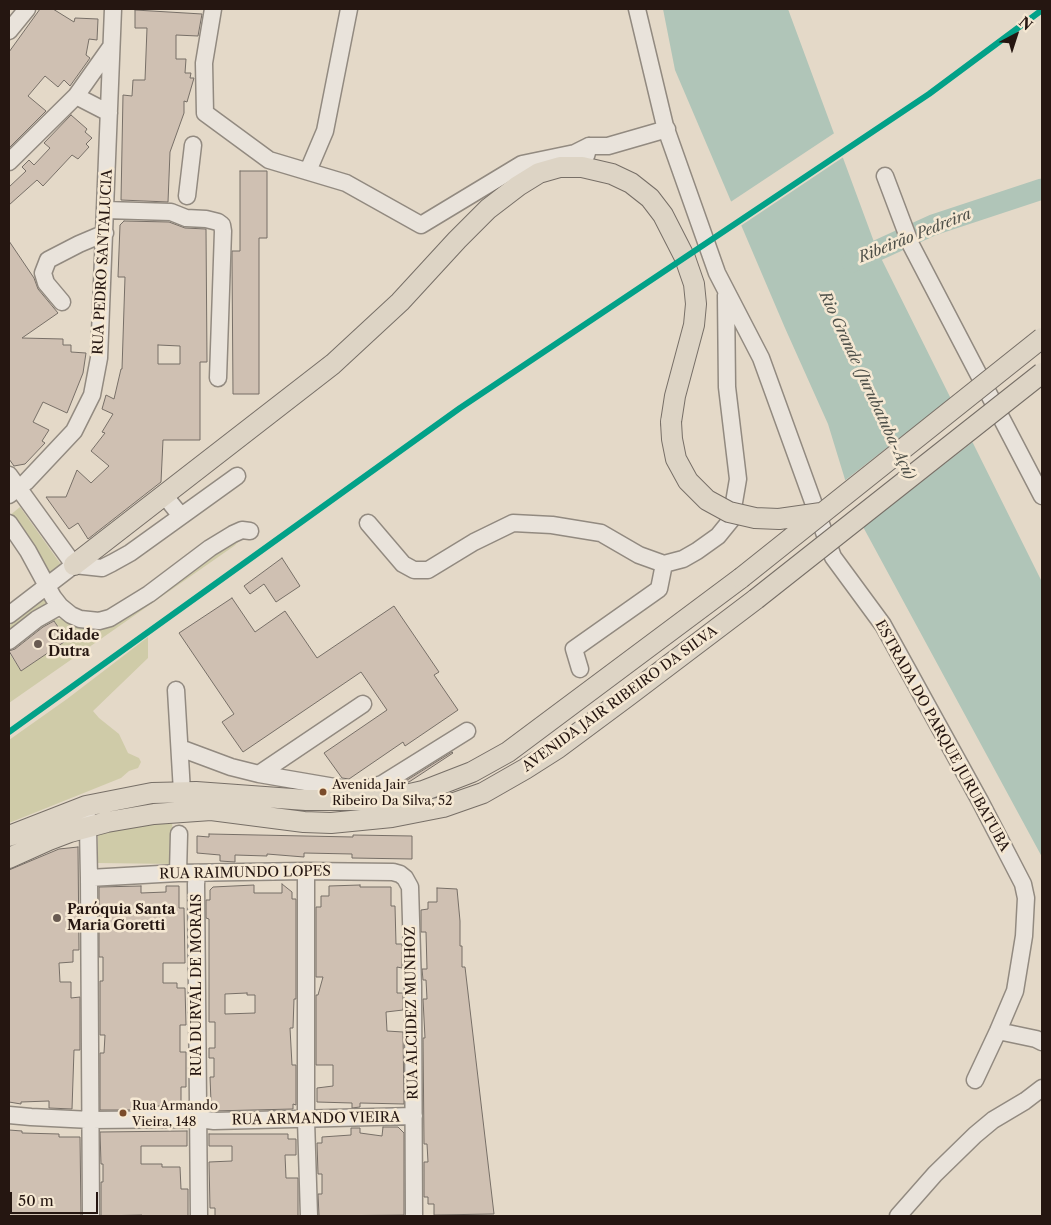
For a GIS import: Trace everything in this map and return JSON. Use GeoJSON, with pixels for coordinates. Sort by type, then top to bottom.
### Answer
{"type":"FeatureCollection","features":[{"type":"Feature","properties":{"kind":"main road"},"geometry":{"type":"LineString","coordinates":[[74,565],[333,364],[400,302],[488,209],[518,186],[540,173],[560,167],[582,167],[612,174],[631,183],[650,198],[664,215],[685,258],[691,276],[696,304],[694,326],[675,396],[671,422],[676,459],[688,481],[707,500],[729,512],[755,518],[778,519],[821,514]]}},
{"type":"Feature","properties":{"kind":"main road","name":"AVENIDA JAIR RIBEIRO DA SILVA"},"geometry":{"type":"LineString","coordinates":[[9,836],[86,806],[152,793],[182,792],[306,800],[362,800],[401,796],[423,791],[472,772],[508,752],[741,578],[1042,338]]}},
{"type":"Feature","properties":{"kind":"main road","name":"AVENIDA JAIR RIBEIRO DA SILVA"},"geometry":{"type":"LineString","coordinates":[[9,858],[49,840],[88,828],[154,814],[212,810],[304,822],[331,823],[392,817],[443,807],[482,792],[525,769],[558,748],[628,696],[756,599],[1042,374]]}},
{"type":"Feature","properties":{"kind":"main road"},"geometry":{"type":"LineString","coordinates":[[411,813],[419,804],[423,791]]}},
{"type":"Feature","properties":{"kind":"street"},"geometry":{"type":"LineString","coordinates":[[9,31],[27,9]]}},
{"type":"Feature","properties":{"kind":"street","name":"RUA PEDRO SANTALUCIA"},"geometry":{"type":"LineString","coordinates":[[14,492],[26,482],[74,431],[92,395],[99,358],[113,9]]}},
{"type":"Feature","properties":{"kind":"street"},"geometry":{"type":"LineString","coordinates":[[213,9],[204,63],[205,113],[269,160],[346,183],[421,225],[522,164],[575,153],[589,146],[608,146],[667,129]]}},
{"type":"Feature","properties":{"kind":"street"},"geometry":{"type":"LineString","coordinates":[[308,171],[325,131],[349,9]]}},
{"type":"Feature","properties":{"kind":"street","name":"ESTRADA DO PARQUE JURUBATUBA"},"geometry":{"type":"LineString","coordinates":[[637,9],[667,129],[717,273],[761,358],[833,557],[883,625],[980,801],[1023,884],[1026,898],[1025,926],[1015,991],[975,1080]]}},
{"type":"Feature","properties":{"kind":"street"},"geometry":{"type":"LineString","coordinates":[[9,162],[76,96],[110,48]]}},
{"type":"Feature","properties":{"kind":"street"},"geometry":{"type":"LineString","coordinates":[[76,96],[109,113]]}},
{"type":"Feature","properties":{"kind":"street"},"geometry":{"type":"LineString","coordinates":[[187,196],[193,145]]}},
{"type":"Feature","properties":{"kind":"street"},"geometry":{"type":"LineString","coordinates":[[582,167],[589,146]]}},
{"type":"Feature","properties":{"kind":"street"},"geometry":{"type":"LineString","coordinates":[[885,176],[911,245],[1042,496]]}},
{"type":"Feature","properties":{"kind":"street"},"geometry":{"type":"LineString","coordinates":[[175,213],[177,203],[183,196],[187,196]]}},
{"type":"Feature","properties":{"kind":"street"},"geometry":{"type":"LineString","coordinates":[[187,196],[195,204],[194,219]]}},
{"type":"Feature","properties":{"kind":"street"},"geometry":{"type":"LineString","coordinates":[[106,210],[175,213],[186,218],[203,218],[222,225],[218,378]]}},
{"type":"Feature","properties":{"kind":"street"},"geometry":{"type":"LineString","coordinates":[[62,302],[46,283],[44,273],[48,260],[105,233]]}},
{"type":"Feature","properties":{"kind":"street"},"geometry":{"type":"LineString","coordinates":[[368,523],[403,564],[414,570],[428,570],[474,542],[513,523],[552,524],[601,533],[640,555],[664,564],[683,559],[697,551],[718,536],[731,520],[738,480],[727,387],[726,290]]}},
{"type":"Feature","properties":{"kind":"street"},"geometry":{"type":"LineString","coordinates":[[9,475],[14,492],[74,565]]}},
{"type":"Feature","properties":{"kind":"street"},"geometry":{"type":"LineString","coordinates":[[9,615],[74,565],[102,568],[130,553],[237,476]]}},
{"type":"Feature","properties":{"kind":"street"},"geometry":{"type":"LineString","coordinates":[[164,496],[181,516]]}},
{"type":"Feature","properties":{"kind":"street"},"geometry":{"type":"LineString","coordinates":[[9,523],[28,550],[53,597],[60,606],[71,615],[80,619],[99,621],[110,618],[149,594],[210,548],[233,534],[242,530],[250,531]]}},
{"type":"Feature","properties":{"kind":"street"},"geometry":{"type":"LineString","coordinates":[[580,669],[574,649],[659,589],[664,564]]}},
{"type":"Feature","properties":{"kind":"street"},"geometry":{"type":"LineString","coordinates":[[9,641],[37,619],[60,606]]}},
{"type":"Feature","properties":{"kind":"street"},"geometry":{"type":"LineString","coordinates":[[176,690],[182,792]]}},
{"type":"Feature","properties":{"kind":"street"},"geometry":{"type":"LineString","coordinates":[[259,774],[363,704]]}},
{"type":"Feature","properties":{"kind":"street"},"geometry":{"type":"LineString","coordinates":[[180,748],[259,774],[358,791],[382,784],[467,731]]}},
{"type":"Feature","properties":{"kind":"street"},"geometry":{"type":"LineString","coordinates":[[86,806],[89,878],[91,1216]]}},
{"type":"Feature","properties":{"kind":"street"},"geometry":{"type":"LineString","coordinates":[[178,873],[179,834]]}},
{"type":"Feature","properties":{"kind":"street"},"geometry":{"type":"LineString","coordinates":[[306,871],[306,1120],[309,1216]]}},
{"type":"Feature","properties":{"kind":"street","name":"RUA RAIMUNDO LOPES"},"geometry":{"type":"LineString","coordinates":[[89,878],[178,873],[306,871],[393,872],[400,874]]}},
{"type":"Feature","properties":{"kind":"street","name":"RUA DURVAL DE MORAIS"},"geometry":{"type":"LineString","coordinates":[[198,873],[196,884],[199,1216]]}},
{"type":"Feature","properties":{"kind":"street","name":"RUA ALCIDEZ MUNHOZ"},"geometry":{"type":"LineString","coordinates":[[400,874],[410,886],[414,1216]]}},
{"type":"Feature","properties":{"kind":"street"},"geometry":{"type":"LineString","coordinates":[[998,1031],[1042,1042]]}},
{"type":"Feature","properties":{"kind":"street"},"geometry":{"type":"LineString","coordinates":[[898,1216],[935,1174],[981,1130],[993,1120],[1025,1102],[1042,1088]]}},
{"type":"Feature","properties":{"kind":"street","name":"RUA ARMANDO VIEIRA"},"geometry":{"type":"LineString","coordinates":[[9,1114],[91,1120],[199,1119],[214,1121],[414,1116]]}},
{"type":"Feature","properties":{"kind":"shaded area"},"geometry":{"type":"Polygon","coordinates":[[[20,507],[62,566],[49,574],[9,516],[20,507]]]}},
{"type":"Feature","properties":{"kind":"shaded area"},"geometry":{"type":"Polygon","coordinates":[[[245,536],[234,546],[9,703],[9,653],[21,671],[67,640],[53,619],[69,621],[92,632],[103,627],[213,550],[245,536]]]}},
{"type":"Feature","properties":{"kind":"shaded area"},"geometry":{"type":"Polygon","coordinates":[[[45,598],[53,606],[9,648],[9,626],[45,598]]]}},
{"type":"Feature","properties":{"kind":"shaded area"},"geometry":{"type":"Polygon","coordinates":[[[148,637],[148,658],[93,711],[119,734],[128,753],[139,758],[141,762],[138,768],[129,771],[121,778],[9,823],[9,740],[67,699],[148,637]]]}},
{"type":"Feature","properties":{"kind":"shaded area"},"geometry":{"type":"Polygon","coordinates":[[[172,820],[174,864],[98,863],[98,831],[172,820]]]}},
{"type":"Feature","properties":{"kind":"water","name":"Rio Grande (Jurubatuba-Açú)"},"geometry":{"type":"Polygon","coordinates":[[[663,9],[788,9],[877,250],[1042,582],[1042,857],[855,512],[828,424],[675,70],[663,9]]]}},
{"type":"Feature","properties":{"kind":"pier"},"geometry":{"type":"Polygon","coordinates":[[[836,132],[845,156],[739,227],[729,203],[836,132]]]}},
{"type":"Feature","properties":{"kind":"pier"},"geometry":{"type":"Polygon","coordinates":[[[952,397],[974,441],[861,529],[853,513],[843,482],[952,397]]]}},
{"type":"Feature","properties":{"kind":"building"},"geometry":{"type":"Polygon","coordinates":[[[40,9],[53,9],[74,22],[75,18],[98,19],[97,40],[89,39],[86,55],[90,58],[70,86],[64,80],[58,87],[45,76],[28,96],[46,111],[9,148],[9,52],[40,9]]]}},
{"type":"Feature","properties":{"kind":"building"},"geometry":{"type":"Polygon","coordinates":[[[135,10],[202,14],[198,36],[176,35],[176,59],[186,59],[185,73],[191,73],[190,78],[194,78],[187,102],[184,101],[184,113],[170,152],[168,202],[121,200],[123,95],[132,96],[133,80],[145,80],[147,28],[135,28],[135,10]]]}},
{"type":"Feature","properties":{"kind":"building"},"geometry":{"type":"Polygon","coordinates":[[[71,115],[87,129],[85,132],[92,138],[86,144],[89,147],[78,159],[72,155],[43,186],[37,180],[9,205],[9,187],[26,171],[22,167],[29,160],[34,165],[50,148],[44,143],[71,115]]]}},
{"type":"Feature","properties":{"kind":"building"},"geometry":{"type":"Polygon","coordinates":[[[240,171],[267,171],[267,238],[259,238],[259,394],[233,394],[232,251],[240,251],[240,171]]]}},
{"type":"Feature","properties":{"kind":"building"},"geometry":{"type":"Polygon","coordinates":[[[124,221],[169,222],[185,228],[206,229],[207,362],[200,362],[200,440],[163,440],[161,482],[88,539],[78,523],[69,529],[46,497],[66,497],[77,470],[91,483],[109,466],[91,451],[105,433],[102,432],[113,414],[102,409],[106,395],[114,399],[122,369],[125,277],[118,277],[120,225],[124,221]],[[158,345],[158,364],[180,364],[180,346],[158,345]]]}},
{"type":"Feature","properties":{"kind":"building"},"geometry":{"type":"Polygon","coordinates":[[[9,241],[34,278],[38,289],[58,313],[22,338],[63,339],[63,345],[71,345],[71,352],[86,353],[83,373],[67,413],[43,402],[33,422],[49,430],[42,441],[45,443],[25,464],[14,466],[9,459],[9,241]]]}},
{"type":"Feature","properties":{"kind":"building"},"geometry":{"type":"Polygon","coordinates":[[[282,558],[300,586],[276,602],[264,584],[250,594],[244,586],[282,558]]]}},
{"type":"Feature","properties":{"kind":"building"},"geometry":{"type":"Polygon","coordinates":[[[232,598],[255,632],[285,611],[317,658],[394,606],[439,672],[434,675],[458,710],[405,746],[403,742],[349,779],[342,778],[324,753],[387,710],[361,672],[243,752],[222,722],[234,714],[179,633],[232,598]]]}},
{"type":"Feature","properties":{"kind":"building","name":"Cidade Dutra"},"geometry":{"type":"Polygon","coordinates":[[[54,621],[67,640],[21,671],[9,651],[15,649],[43,627],[54,621]]]}},
{"type":"Feature","properties":{"kind":"building"},"geometry":{"type":"Polygon","coordinates":[[[452,752],[409,782],[404,782],[452,752]]]}},
{"type":"Feature","properties":{"kind":"building"},"geometry":{"type":"Polygon","coordinates":[[[209,834],[353,837],[353,835],[412,836],[412,859],[352,858],[352,854],[304,853],[304,857],[267,854],[267,856],[235,855],[235,862],[220,861],[220,855],[197,853],[197,836],[209,837],[209,834]]]}},
{"type":"Feature","properties":{"kind":"building"},"geometry":{"type":"Polygon","coordinates":[[[78,847],[79,950],[73,950],[73,962],[59,963],[60,982],[71,982],[71,998],[80,997],[80,1050],[74,1050],[72,1109],[49,1108],[49,1101],[21,1102],[21,1104],[9,1102],[9,870],[59,849],[78,847]]]}},
{"type":"Feature","properties":{"kind":"building"},"geometry":{"type":"Polygon","coordinates":[[[282,884],[292,892],[292,899],[296,899],[296,999],[294,999],[293,1028],[290,1028],[292,1065],[296,1065],[296,1105],[293,1104],[293,1109],[213,1111],[210,1077],[214,1077],[214,1058],[209,1058],[209,1048],[215,1048],[215,1022],[209,1022],[209,919],[206,918],[206,900],[210,900],[210,890],[213,887],[254,885],[254,893],[282,893],[282,884]],[[247,993],[225,994],[225,1014],[255,1013],[255,995],[247,995],[247,993]]]}},
{"type":"Feature","properties":{"kind":"building"},"geometry":{"type":"Polygon","coordinates":[[[360,885],[360,887],[391,887],[391,906],[395,906],[396,944],[402,944],[402,968],[397,967],[397,993],[403,993],[403,1010],[386,1012],[387,1031],[403,1032],[404,1104],[360,1103],[360,1107],[352,1108],[352,1103],[317,1102],[317,1088],[333,1086],[333,1065],[316,1065],[316,995],[318,995],[323,977],[316,977],[316,907],[321,907],[321,896],[329,896],[329,886],[360,885]]]}},
{"type":"Feature","properties":{"kind":"building"},"geometry":{"type":"Polygon","coordinates":[[[141,886],[141,893],[166,892],[166,886],[179,886],[179,908],[184,908],[185,963],[163,963],[163,983],[177,983],[177,988],[185,988],[186,1025],[180,1025],[180,1052],[186,1052],[186,1087],[181,1087],[181,1106],[156,1106],[156,1108],[142,1110],[100,1110],[100,1053],[104,1053],[105,1035],[100,1035],[100,981],[103,981],[103,957],[99,957],[99,887],[141,886]]]}},
{"type":"Feature","properties":{"kind":"building"},"geometry":{"type":"Polygon","coordinates":[[[437,888],[457,889],[462,967],[465,967],[494,1214],[434,1215],[434,1204],[428,1204],[428,1197],[424,1197],[424,1162],[428,1162],[427,1144],[424,1144],[423,1038],[425,1038],[423,999],[427,999],[426,980],[423,980],[422,969],[427,969],[426,932],[421,932],[421,910],[428,909],[428,902],[437,902],[437,888]]]}},
{"type":"Feature","properties":{"kind":"building"},"geometry":{"type":"Polygon","coordinates":[[[383,1127],[398,1127],[404,1133],[404,1215],[319,1216],[318,1194],[322,1194],[322,1174],[318,1174],[317,1143],[322,1143],[322,1137],[351,1135],[351,1128],[360,1128],[360,1133],[382,1136],[383,1127]]]}},
{"type":"Feature","properties":{"kind":"building"},"geometry":{"type":"Polygon","coordinates":[[[9,1130],[22,1131],[22,1133],[59,1134],[59,1137],[80,1137],[81,1216],[9,1216],[9,1130]]]}},
{"type":"Feature","properties":{"kind":"building"},"geometry":{"type":"Polygon","coordinates":[[[187,1131],[187,1146],[141,1146],[141,1164],[162,1164],[162,1167],[180,1167],[181,1189],[188,1189],[188,1216],[101,1216],[103,1164],[101,1164],[100,1132],[187,1131]]]}},
{"type":"Feature","properties":{"kind":"building"},"geometry":{"type":"Polygon","coordinates":[[[209,1134],[288,1134],[288,1139],[296,1139],[296,1155],[285,1155],[286,1178],[298,1178],[298,1216],[215,1216],[215,1208],[210,1208],[209,1162],[232,1161],[232,1146],[209,1146],[209,1134]]]}},
{"type":"Feature","properties":{"kind":"waterway","name":"Ribeirão Pedreira"},"geometry":{"type":"LineString","coordinates":[[852,262],[933,225],[1042,189]]}},
{"type":"Feature","properties":{"kind":"transit line"},"geometry":{"type":"LineString","coordinates":[[9,732],[460,408],[929,94],[1042,10]]}},
{"type":"Feature","properties":{"kind":"place","name":"Cidade Dutra"},"geometry":{"type":"Point","coordinates":[38,644]}},
{"type":"Feature","properties":{"kind":"place","name":"Avenida Jair Ribeiro Da Silva, 52"},"geometry":{"type":"Point","coordinates":[323,792]}},
{"type":"Feature","properties":{"kind":"place","name":"Paróquia Santa Maria Goretti"},"geometry":{"type":"Point","coordinates":[57,918]}},
{"type":"Feature","properties":{"kind":"place","name":"Rua Armando Vieira, 148"},"geometry":{"type":"Point","coordinates":[123,1113]}}]}
